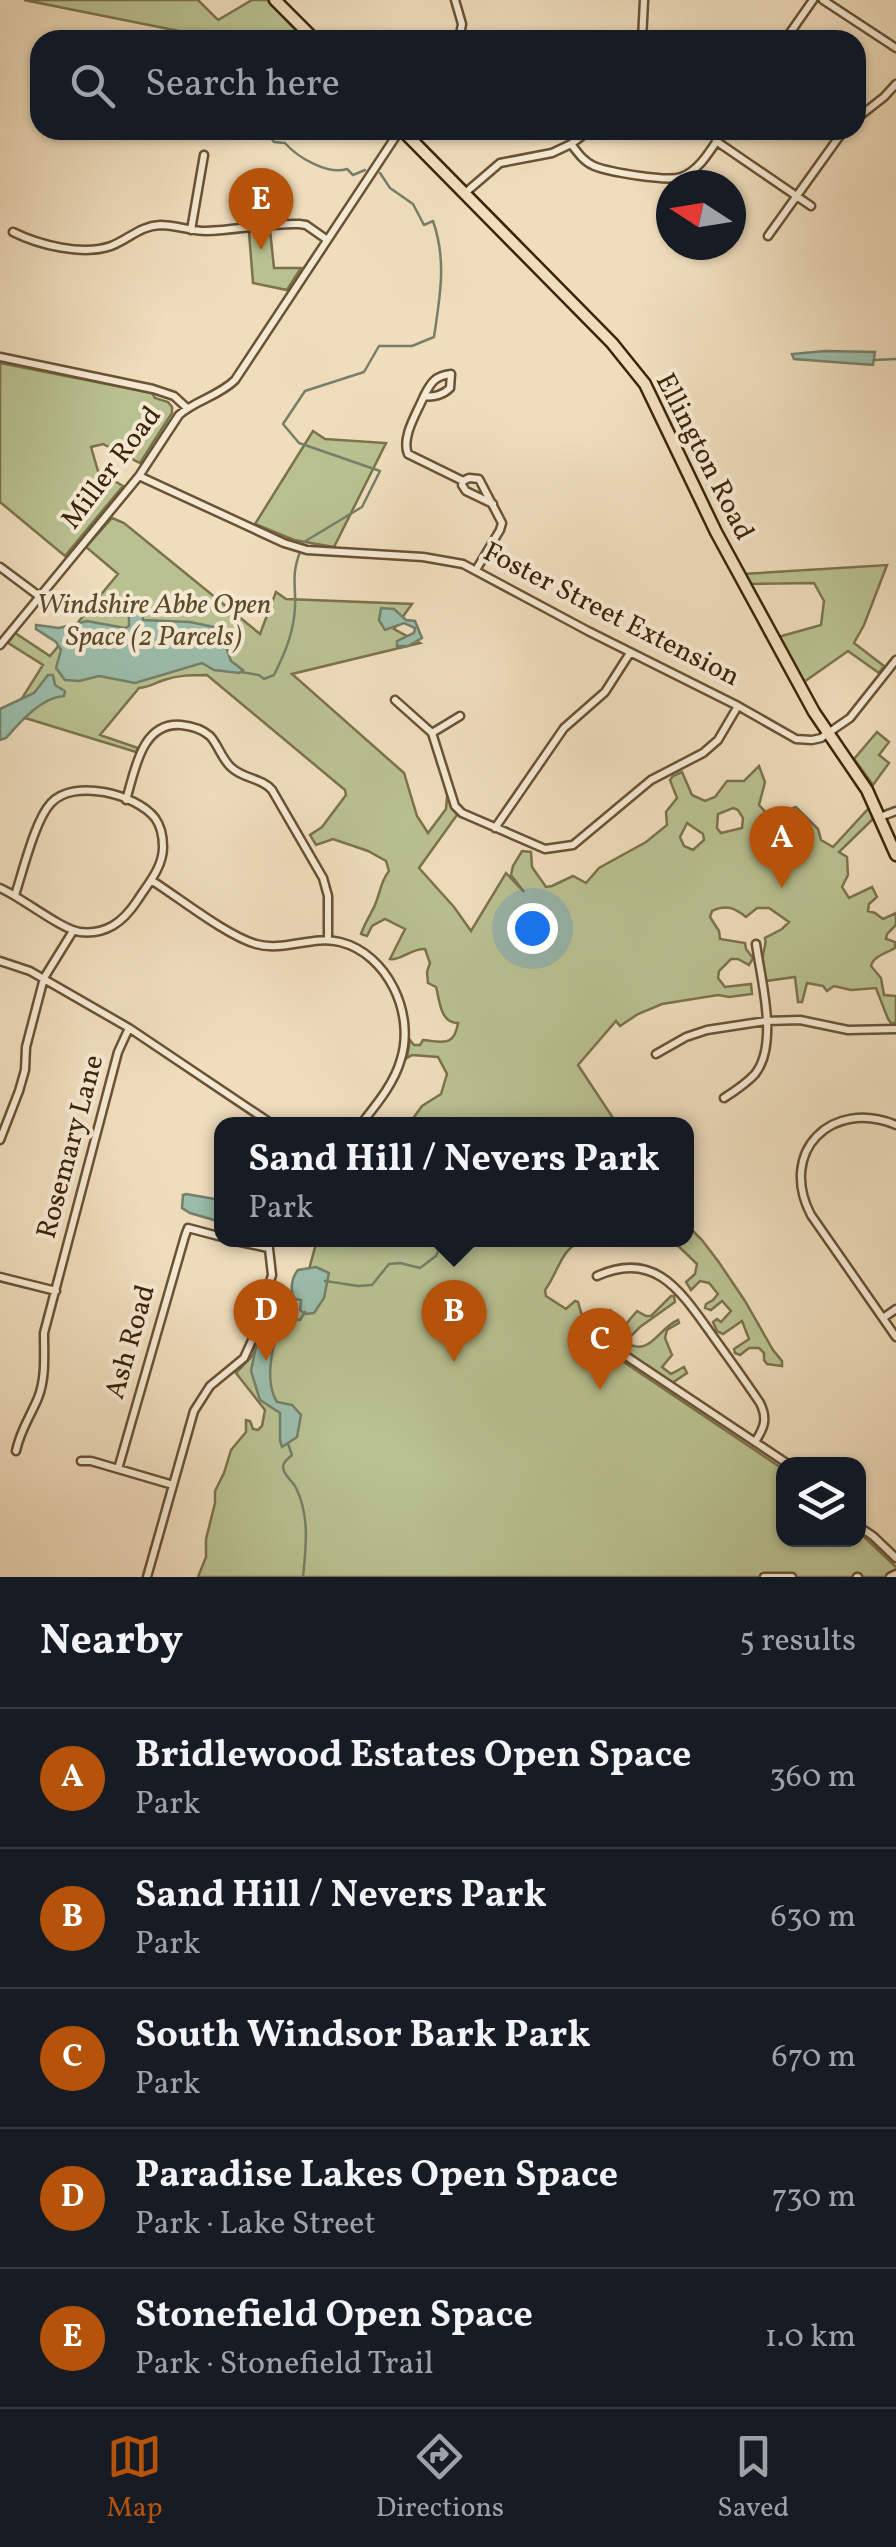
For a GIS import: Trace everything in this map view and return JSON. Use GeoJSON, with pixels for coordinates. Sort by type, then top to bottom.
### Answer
{"type":"FeatureCollection","features":[{"type":"Feature","properties":{"kind":"main road"},"geometry":{"type":"LineString","coordinates":[[275,0],[304,30]]}},
{"type":"Feature","properties":{"kind":"main road","name":"Ellington Road"},"geometry":{"type":"LineString","coordinates":[[411,140],[612,343],[645,384],[716,532],[806,697],[867,790],[896,855]]}},
{"type":"Feature","properties":{"kind":"street"},"geometry":{"type":"LineString","coordinates":[[455,0],[461,30]]}},
{"type":"Feature","properties":{"kind":"street"},"geometry":{"type":"LineString","coordinates":[[642,30],[644,0]]}},
{"type":"Feature","properties":{"kind":"street"},"geometry":{"type":"LineString","coordinates":[[793,30],[813,0]]}},
{"type":"Feature","properties":{"kind":"street"},"geometry":{"type":"LineString","coordinates":[[823,0],[896,48]]}},
{"type":"Feature","properties":{"kind":"street"},"geometry":{"type":"LineString","coordinates":[[866,110],[896,84]]}},
{"type":"Feature","properties":{"kind":"street","name":"Miller Road"},"geometry":{"type":"LineString","coordinates":[[0,645],[139,476],[173,423],[187,408],[236,380],[394,140]]}},
{"type":"Feature","properties":{"kind":"street"},"geometry":{"type":"LineString","coordinates":[[464,194],[500,163],[552,153],[576,140]]}},
{"type":"Feature","properties":{"kind":"street"},"geometry":{"type":"LineString","coordinates":[[768,236],[837,140]]}},
{"type":"Feature","properties":{"kind":"street"},"geometry":{"type":"LineString","coordinates":[[571,144],[595,167],[664,180],[684,176],[700,164],[716,141],[811,206]]}},
{"type":"Feature","properties":{"kind":"street"},"geometry":{"type":"LineString","coordinates":[[191,230],[204,155]]}},
{"type":"Feature","properties":{"kind":"street"},"geometry":{"type":"LineString","coordinates":[[13,232],[28,240],[84,250],[114,245],[142,228],[160,226],[191,230],[299,224],[326,240]]}},
{"type":"Feature","properties":{"kind":"street"},"geometry":{"type":"LineString","coordinates":[[0,357],[153,389],[174,396],[187,408]]}},
{"type":"Feature","properties":{"kind":"street"},"geometry":{"type":"LineString","coordinates":[[424,396],[447,391],[451,374],[434,380],[424,396],[405,441],[406,451],[412,458],[464,481],[480,481],[502,526],[476,570]]}},
{"type":"Feature","properties":{"kind":"street","name":"Foster Street Extension"},"geometry":{"type":"LineString","coordinates":[[139,476],[284,543],[308,550],[450,560],[476,570],[796,739],[812,740],[828,733]]}},
{"type":"Feature","properties":{"kind":"street"},"geometry":{"type":"LineString","coordinates":[[464,481],[466,491],[492,504]]}},
{"type":"Feature","properties":{"kind":"street"},"geometry":{"type":"LineString","coordinates":[[0,568],[39,596]]}},
{"type":"Feature","properties":{"kind":"street"},"geometry":{"type":"LineString","coordinates":[[495,828],[564,728],[606,692],[630,653]]}},
{"type":"Feature","properties":{"kind":"street"},"geometry":{"type":"LineString","coordinates":[[828,733],[850,718],[896,660]]}},
{"type":"Feature","properties":{"kind":"street"},"geometry":{"type":"LineString","coordinates":[[394,700],[432,733],[456,806],[462,813],[546,849],[573,845],[650,780],[703,753],[718,740],[738,706]]}},
{"type":"Feature","properties":{"kind":"street"},"geometry":{"type":"LineString","coordinates":[[432,733],[460,716]]}},
{"type":"Feature","properties":{"kind":"street"},"geometry":{"type":"LineString","coordinates":[[126,800],[142,750],[153,735],[173,725],[200,729],[211,737],[231,768],[267,783],[272,790],[324,878],[328,940]]}},
{"type":"Feature","properties":{"kind":"street"},"geometry":{"type":"LineString","coordinates":[[0,888],[73,930],[104,931],[132,908],[159,867],[164,851],[156,820],[143,807],[96,790],[66,792],[43,814],[15,895]]}},
{"type":"Feature","properties":{"kind":"street"},"geometry":{"type":"LineString","coordinates":[[880,817],[896,811]]}},
{"type":"Feature","properties":{"kind":"street"},"geometry":{"type":"LineString","coordinates":[[151,880],[259,945],[328,940],[360,950],[379,967],[395,990],[405,1031],[401,1060],[388,1088],[366,1117]]}},
{"type":"Feature","properties":{"kind":"street"},"geometry":{"type":"LineString","coordinates":[[0,1140],[19,1091],[44,978],[73,930]]}},
{"type":"Feature","properties":{"kind":"street"},"geometry":{"type":"LineString","coordinates":[[724,1098],[743,1086],[765,1057],[768,1041],[756,944]]}},
{"type":"Feature","properties":{"kind":"street"},"geometry":{"type":"LineString","coordinates":[[0,961],[44,978],[128,1028],[262,1117]]}},
{"type":"Feature","properties":{"kind":"street"},"geometry":{"type":"LineString","coordinates":[[656,1054],[707,1030],[766,1021],[800,1020],[848,1030],[896,1029]]}},
{"type":"Feature","properties":{"kind":"street","name":"Rosemary Lane"},"geometry":{"type":"LineString","coordinates":[[16,1452],[23,1426],[38,1398],[44,1368],[44,1333],[118,1052],[128,1028]]}},
{"type":"Feature","properties":{"kind":"street"},"geometry":{"type":"LineString","coordinates":[[896,1126],[876,1117],[858,1116],[826,1128],[812,1141],[800,1180],[803,1200],[811,1215],[896,1337]]}},
{"type":"Feature","properties":{"kind":"street","name":"Ash Road"},"geometry":{"type":"LineString","coordinates":[[118,1469],[188,1228],[214,1235]]}},
{"type":"Feature","properties":{"kind":"street"},"geometry":{"type":"LineString","coordinates":[[148,1577],[194,1410],[210,1386],[248,1352],[272,1275],[269,1247]]}},
{"type":"Feature","properties":{"kind":"street"},"geometry":{"type":"LineString","coordinates":[[596,1276],[610,1270],[635,1268],[652,1271],[679,1289],[760,1403],[765,1414],[764,1426],[755,1442]]}},
{"type":"Feature","properties":{"kind":"street"},"geometry":{"type":"LineString","coordinates":[[0,1276],[56,1291]]}},
{"type":"Feature","properties":{"kind":"street"},"geometry":{"type":"LineString","coordinates":[[883,1318],[896,1309]]}},
{"type":"Feature","properties":{"kind":"street"},"geometry":{"type":"LineString","coordinates":[[602,1340],[778,1457]]}},
{"type":"Feature","properties":{"kind":"street"},"geometry":{"type":"LineString","coordinates":[[80,1461],[173,1485]]}},
{"type":"Feature","properties":{"kind":"street"},"geometry":{"type":"LineString","coordinates":[[866,1531],[896,1558]]}},
{"type":"Feature","properties":{"kind":"street"},"geometry":{"type":"LineString","coordinates":[[764,1577],[792,1577]]}},
{"type":"Feature","properties":{"kind":"green space"},"geometry":{"type":"Polygon","coordinates":[[[24,0],[198,0],[218,20],[252,0],[267,0],[296,30],[174,30],[24,0]]]}},
{"type":"Feature","properties":{"kind":"green space"},"geometry":{"type":"Polygon","coordinates":[[[270,230],[274,268],[301,268],[287,290],[253,283],[249,232],[270,230]]]}},
{"type":"Feature","properties":{"kind":"green space"},"geometry":{"type":"Polygon","coordinates":[[[0,363],[152,393],[172,407],[140,463],[103,444],[91,447],[98,471],[123,486],[65,556],[0,502],[0,363]]]}},
{"type":"Feature","properties":{"kind":"green space"},"geometry":{"type":"Polygon","coordinates":[[[313,431],[325,439],[386,443],[334,547],[294,540],[255,524],[313,431]]]}},
{"type":"Feature","properties":{"kind":"green space","name":"Windshire Abbe Open Space (2 Parcels)"},"geometry":{"type":"Polygon","coordinates":[[[112,518],[124,523],[260,634],[276,592],[286,599],[412,604],[394,629],[420,643],[292,674],[404,773],[417,816],[428,833],[446,809],[447,797],[457,815],[419,868],[471,931],[506,873],[524,892],[511,875],[522,851],[531,852],[532,867],[546,887],[573,876],[586,883],[599,868],[646,842],[667,825],[666,812],[677,798],[670,780],[682,772],[692,795],[705,801],[715,797],[727,781],[744,781],[759,766],[765,782],[759,805],[773,828],[796,807],[818,829],[821,840],[833,847],[869,808],[874,818],[839,852],[847,857],[848,875],[842,887],[849,898],[872,887],[877,897],[868,911],[883,919],[896,913],[896,925],[886,939],[895,942],[895,948],[877,957],[871,966],[881,978],[884,995],[896,996],[896,1023],[888,1019],[876,988],[851,990],[834,986],[827,991],[823,986],[807,983],[802,1002],[798,1002],[795,977],[766,981],[765,938],[789,922],[769,908],[757,908],[746,917],[726,907],[712,911],[710,917],[720,939],[745,943],[753,958],[749,965],[731,959],[719,971],[718,978],[725,987],[751,984],[752,994],[662,1004],[620,1026],[616,1021],[578,1065],[612,1117],[414,1117],[422,1106],[441,1094],[447,1074],[438,1057],[407,1058],[410,1040],[414,1045],[423,1040],[447,1041],[454,1036],[458,1023],[444,1015],[436,987],[428,983],[430,963],[425,949],[390,959],[405,929],[385,919],[372,926],[367,936],[361,934],[389,871],[386,861],[333,839],[316,845],[310,835],[322,827],[346,795],[345,790],[207,675],[175,677],[139,688],[100,735],[138,748],[136,752],[12,714],[43,665],[8,643],[15,633],[50,656],[118,574],[86,547],[112,518]],[[738,810],[718,814],[717,828],[721,833],[742,828],[743,818],[738,810]],[[687,823],[680,837],[684,846],[693,850],[704,840],[703,834],[687,823]]]}},
{"type":"Feature","properties":{"kind":"green space"},"geometry":{"type":"Polygon","coordinates":[[[887,565],[854,643],[884,666],[879,673],[848,651],[804,682],[778,637],[821,625],[824,601],[814,583],[749,584],[744,574],[887,565]]]}},
{"type":"Feature","properties":{"kind":"green space"},"geometry":{"type":"Polygon","coordinates":[[[877,732],[889,742],[879,755],[889,763],[873,785],[854,759],[877,732]]]}},
{"type":"Feature","properties":{"kind":"green space"},"geometry":{"type":"Polygon","coordinates":[[[694,1232],[745,1301],[782,1366],[767,1364],[759,1348],[735,1353],[734,1349],[749,1339],[742,1321],[723,1334],[717,1331],[713,1322],[721,1322],[731,1311],[722,1301],[711,1310],[705,1308],[718,1294],[709,1283],[700,1281],[691,1290],[686,1282],[695,1274],[697,1264],[679,1247],[694,1247],[694,1232]]]}},
{"type":"Feature","properties":{"kind":"green space"},"geometry":{"type":"Polygon","coordinates":[[[315,1247],[571,1247],[545,1290],[546,1296],[566,1309],[578,1302],[583,1319],[610,1310],[626,1324],[637,1311],[651,1316],[674,1296],[675,1302],[625,1342],[641,1347],[678,1320],[667,1330],[665,1338],[672,1355],[662,1367],[671,1374],[684,1367],[687,1373],[672,1383],[632,1357],[600,1341],[597,1344],[776,1464],[776,1547],[866,1547],[866,1539],[896,1567],[896,1577],[198,1577],[206,1557],[215,1491],[231,1450],[246,1432],[246,1420],[253,1429],[262,1426],[265,1410],[236,1373],[253,1355],[273,1299],[289,1294],[301,1299],[315,1247]]]}},
{"type":"Feature","properties":{"kind":"shaded area"},"geometry":{"type":"Polygon","coordinates":[[[875,352],[873,365],[794,359],[792,354],[875,352]]]}},
{"type":"Feature","properties":{"kind":"shaded area"},"geometry":{"type":"Polygon","coordinates":[[[136,603],[143,610],[143,620],[219,628],[231,661],[243,670],[214,670],[202,663],[135,683],[99,676],[65,680],[56,668],[61,650],[36,625],[59,628],[87,621],[125,628],[129,626],[129,607],[136,603]]]}},
{"type":"Feature","properties":{"kind":"shaded area"},"geometry":{"type":"Polygon","coordinates":[[[381,608],[394,609],[406,620],[415,621],[422,638],[408,646],[397,646],[397,641],[414,633],[415,628],[404,623],[385,630],[379,620],[381,608]]]}},
{"type":"Feature","properties":{"kind":"shaded area"},"geometry":{"type":"Polygon","coordinates":[[[48,675],[53,675],[55,685],[65,691],[64,696],[40,705],[0,740],[0,709],[34,693],[48,675]]]}},
{"type":"Feature","properties":{"kind":"shaded area"},"geometry":{"type":"Polygon","coordinates":[[[183,1195],[214,1199],[214,1220],[182,1208],[183,1195]]]}},
{"type":"Feature","properties":{"kind":"shaded area"},"geometry":{"type":"Polygon","coordinates":[[[316,1267],[329,1273],[324,1298],[314,1313],[305,1314],[300,1310],[301,1300],[293,1296],[293,1280],[298,1270],[316,1267]]]}},
{"type":"Feature","properties":{"kind":"shaded area"},"geometry":{"type":"Polygon","coordinates":[[[274,1329],[278,1331],[270,1367],[273,1394],[277,1402],[292,1405],[301,1415],[297,1437],[282,1447],[280,1413],[260,1400],[251,1371],[257,1342],[274,1329]]]}},
{"type":"Feature","properties":{"kind":"waterway"},"geometry":{"type":"LineString","coordinates":[[272,140],[285,143],[322,167],[347,169],[353,175],[365,170]]}},
{"type":"Feature","properties":{"kind":"waterway"},"geometry":{"type":"LineString","coordinates":[[304,542],[362,507],[380,471],[299,443],[283,424],[305,391],[364,372],[379,346],[412,346],[434,337],[441,264],[433,221],[424,225],[413,204],[390,188],[380,173]]}},
{"type":"Feature","properties":{"kind":"waterway"},"geometry":{"type":"LineString","coordinates":[[874,360],[896,359]]}},
{"type":"Feature","properties":{"kind":"waterway"},"geometry":{"type":"LineString","coordinates":[[241,672],[264,679],[274,675],[293,625],[300,552]]}},
{"type":"Feature","properties":{"kind":"waterway"},"geometry":{"type":"LineString","coordinates":[[325,1281],[372,1285],[389,1264],[420,1268],[436,1256],[440,1247]]}},
{"type":"Feature","properties":{"kind":"waterway"},"geometry":{"type":"LineString","coordinates":[[277,1331],[288,1328],[295,1319],[300,1320],[305,1312]]}},
{"type":"Feature","properties":{"kind":"waterway"},"geometry":{"type":"LineString","coordinates":[[288,1444],[292,1455],[283,1470],[296,1488],[305,1521],[303,1577]]}},
{"type":"Feature","properties":{"kind":"place","name":"Stonefield Open Space"},"geometry":{"type":"Point","coordinates":[261,250]}},
{"type":"Feature","properties":{"kind":"place","name":"Bridlewood Estates Open Space"},"geometry":{"type":"Point","coordinates":[782,888]}},
{"type":"Feature","properties":{"kind":"place","name":"Paradise Lakes Open Space"},"geometry":{"type":"Point","coordinates":[266,1361]}},
{"type":"Feature","properties":{"kind":"place","name":"Sand Hill / Nevers Park"},"geometry":{"type":"Point","coordinates":[454,1362]}},
{"type":"Feature","properties":{"kind":"place","name":"South Windsor Bark Park"},"geometry":{"type":"Point","coordinates":[600,1390]}}]}
